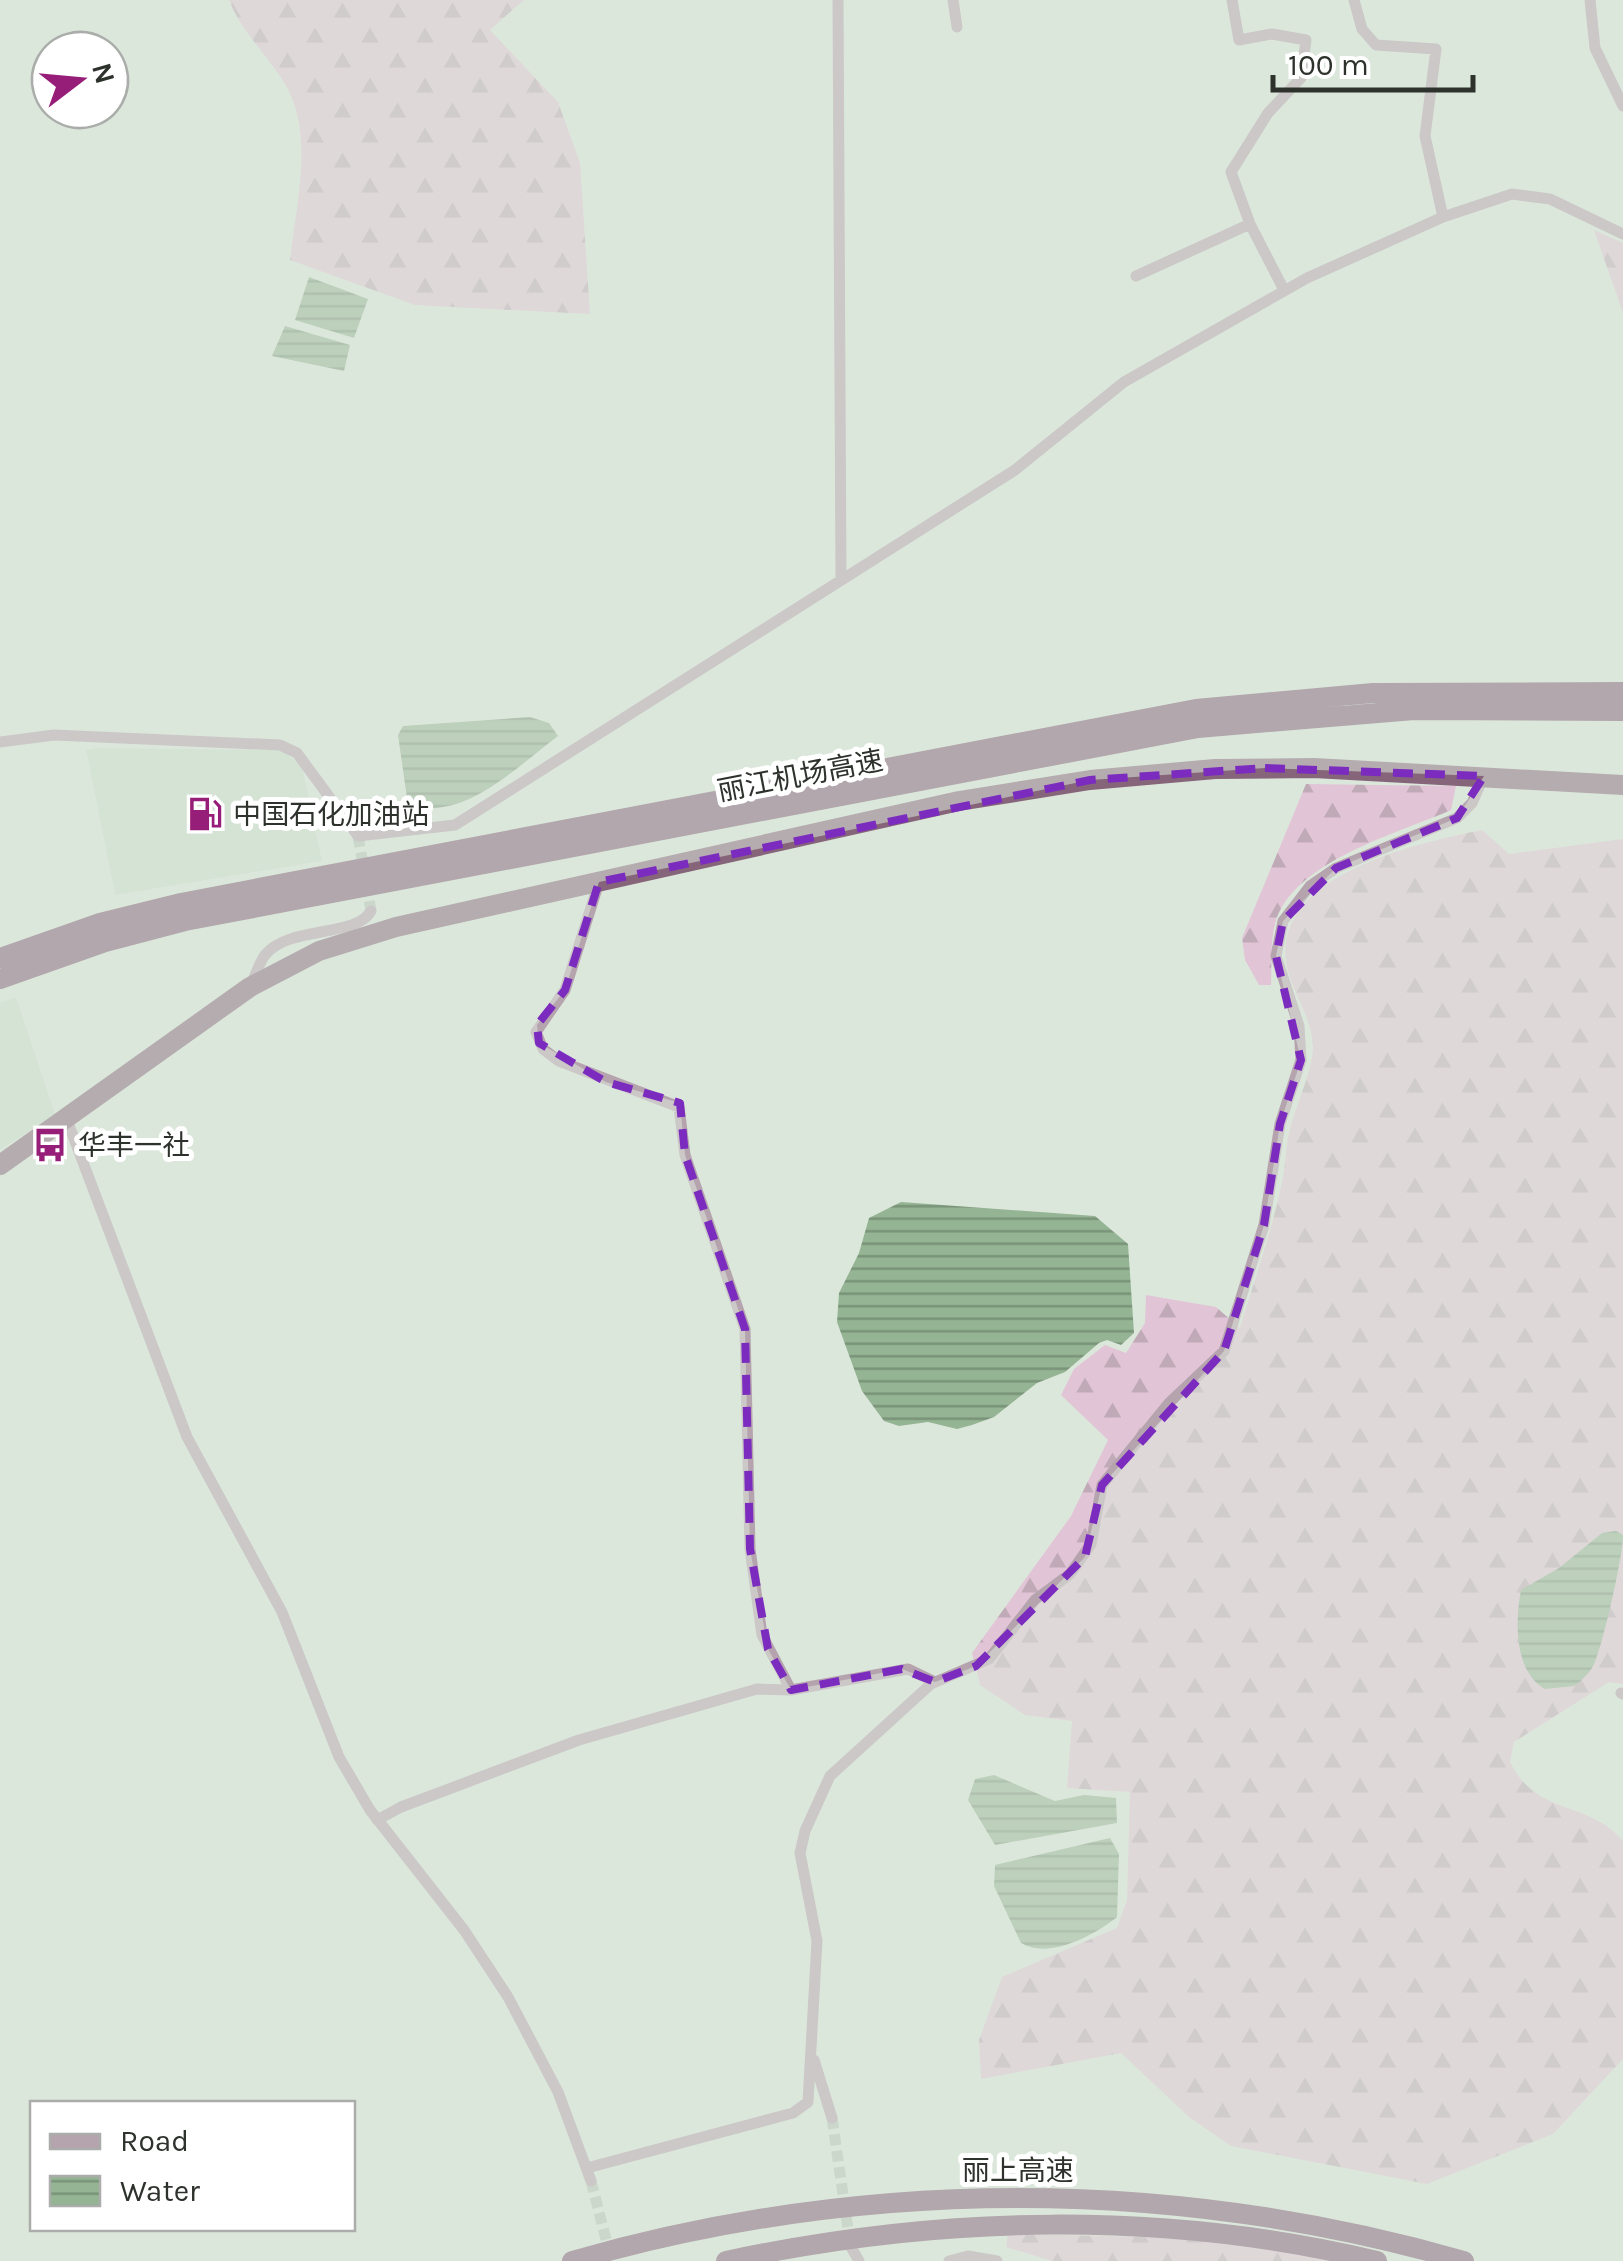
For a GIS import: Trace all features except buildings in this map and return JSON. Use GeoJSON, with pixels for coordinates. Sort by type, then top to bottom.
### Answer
{"type":"FeatureCollection","features":[{"type":"Feature","properties":{"kind":"highway","name":"丽江机场高速"},"geometry":{"type":"LineString","coordinates":[[0,958],[181,902],[1196,709],[1373,693],[1623,692]]}},
{"type":"Feature","properties":{"kind":"highway","name":"丽江机场高速"},"geometry":{"type":"LineString","coordinates":[[0,979],[105,942],[185,921],[1198,728],[1414,710],[1623,711]]}},
{"type":"Feature","properties":{"kind":"highway"},"geometry":{"type":"LineString","coordinates":[[0,1165],[250,987],[306,957],[371,934],[959,801],[1090,780],[1264,768],[1623,785]]}},
{"type":"Feature","properties":{"kind":"highway","name":"丽上高速"},"geometry":{"type":"LineString","coordinates":[[572,2261],[684,2232],[796,2212],[909,2200],[1023,2196],[1137,2200],[1250,2213],[1363,2234],[1464,2261]]}},
{"type":"Feature","properties":{"kind":"highway","name":"丽上高速"},"geometry":{"type":"LineString","coordinates":[[726,2261],[880,2234],[1042,2224],[1205,2232],[1377,2261]]}},
{"type":"Feature","properties":{"kind":"street"},"geometry":{"type":"LineString","coordinates":[[838,0],[841,579]]}},
{"type":"Feature","properties":{"kind":"street"},"geometry":{"type":"LineString","coordinates":[[953,0],[957,28]]}},
{"type":"Feature","properties":{"kind":"street"},"geometry":{"type":"LineString","coordinates":[[1232,0],[1239,40],[1272,34],[1306,40],[1301,78],[1268,112],[1231,172],[1250,224],[1284,290]]}},
{"type":"Feature","properties":{"kind":"street"},"geometry":{"type":"LineString","coordinates":[[1354,0],[1362,29],[1376,45],[1436,49],[1426,136],[1443,217]]}},
{"type":"Feature","properties":{"kind":"street"},"geometry":{"type":"LineString","coordinates":[[1590,0],[1595,48],[1623,106]]}},
{"type":"Feature","properties":{"kind":"street"},"geometry":{"type":"LineString","coordinates":[[0,742],[54,735],[280,745],[296,754],[358,836],[455,825],[473,818],[632,709],[1015,470],[1124,382],[1284,290],[1443,217],[1500,197],[1525,194],[1550,199],[1622,230]]}},
{"type":"Feature","properties":{"kind":"street"},"geometry":{"type":"LineString","coordinates":[[1136,276],[1250,224]]}},
{"type":"Feature","properties":{"kind":"street"},"geometry":{"type":"LineString","coordinates":[[586,2168],[793,2113],[808,2102],[817,1941],[801,1861],[805,1831],[837,1767],[935,1682],[989,1659],[1036,1600],[1078,1566],[1092,1544],[1102,1484],[1168,1403],[1224,1351],[1264,1226],[1280,1124],[1301,1060],[1299,1026],[1276,956],[1278,933],[1288,911],[1310,886],[1336,868],[1457,818],[1472,803],[1484,776]]}},
{"type":"Feature","properties":{"kind":"street"},"geometry":{"type":"LineString","coordinates":[[599,882],[564,990],[536,1032],[543,1049],[558,1061],[679,1106],[685,1155],[745,1329],[750,1549],[762,1635],[791,1690]]}},
{"type":"Feature","properties":{"kind":"street"},"geometry":{"type":"LineString","coordinates":[[250,987],[273,949],[317,931],[359,924],[372,911]]}},
{"type":"Feature","properties":{"kind":"street"},"geometry":{"type":"LineString","coordinates":[[67,1120],[187,1438],[282,1612],[339,1757],[378,1820],[464,1930],[508,1997],[564,2104],[591,2181]]}},
{"type":"Feature","properties":{"kind":"street"},"geometry":{"type":"LineString","coordinates":[[378,1820],[419,1800],[650,1718],[757,1689],[791,1690],[902,1669],[920,1671],[935,1682]]}},
{"type":"Feature","properties":{"kind":"street"},"geometry":{"type":"LineString","coordinates":[[811,2051],[832,2118]]}},
{"type":"Feature","properties":{"kind":"street"},"geometry":{"type":"LineString","coordinates":[[850,2247],[860,2261]]}},
{"type":"Feature","properties":{"kind":"street"},"geometry":{"type":"LineString","coordinates":[[950,2261],[968,2256],[997,2261]]}},
{"type":"Feature","properties":{"kind":"highlighted area"},"geometry":{"type":"Polygon","coordinates":[[[1265,768],[1484,776],[1457,818],[1336,868],[1283,921],[1276,956],[1301,1060],[1280,1124],[1264,1225],[1224,1351],[1102,1485],[1085,1557],[976,1666],[935,1682],[902,1669],[791,1690],[768,1649],[750,1549],[745,1329],[685,1155],[680,1103],[606,1082],[539,1043],[537,1025],[565,990],[599,882],[1090,780],[1265,768]]]}},
{"type":"Feature","properties":{"kind":"shaded area","name":"中国石化加油站"},"geometry":{"type":"Polygon","coordinates":[[[86,750],[282,750],[302,766],[322,861],[115,895],[86,750]]]}},
{"type":"Feature","properties":{"kind":"shaded area"},"geometry":{"type":"Polygon","coordinates":[[[16,997],[55,1114],[0,1150],[0,1003],[16,997]]]}},
{"type":"Feature","properties":{"kind":"green space"},"geometry":{"type":"Polygon","coordinates":[[[229,0],[524,0],[490,30],[558,102],[580,163],[590,314],[415,305],[290,260],[301,170],[299,125],[285,84],[229,0]]]}},
{"type":"Feature","properties":{"kind":"green space"},"geometry":{"type":"Polygon","coordinates":[[[1594,230],[1623,243],[1623,313],[1594,230]]]}},
{"type":"Feature","properties":{"kind":"green space"},"geometry":{"type":"Polygon","coordinates":[[[1306,784],[1456,786],[1451,810],[1350,852],[1302,883],[1285,902],[1275,924],[1271,985],[1259,985],[1245,960],[1242,938],[1306,784]]]}},
{"type":"Feature","properties":{"kind":"green space"},"geometry":{"type":"Polygon","coordinates":[[[1482,830],[1509,854],[1623,839],[1623,1684],[1609,1682],[1514,1742],[1510,1762],[1534,1792],[1594,1819],[1623,1841],[1623,2059],[1553,2134],[1427,2184],[1231,2146],[1189,2117],[1121,2053],[981,2079],[979,2040],[1002,1977],[1117,1928],[1127,1900],[1130,1792],[1067,1788],[1072,1721],[1025,1715],[980,1685],[972,1653],[1071,1516],[1108,1440],[1061,1395],[1074,1369],[1105,1345],[1126,1353],[1145,1323],[1146,1295],[1216,1307],[1240,1328],[1273,1219],[1290,1129],[1312,1057],[1308,1021],[1286,962],[1288,932],[1303,906],[1326,885],[1356,868],[1389,854],[1482,830]]]}},
{"type":"Feature","properties":{"kind":"green space"},"geometry":{"type":"Polygon","coordinates":[[[1008,2234],[1208,2238],[1357,2261],[1052,2261],[1006,2247],[1008,2234]]]}},
{"type":"Feature","properties":{"kind":"water"},"geometry":{"type":"Polygon","coordinates":[[[309,277],[368,299],[354,338],[295,320],[309,277]]]}},
{"type":"Feature","properties":{"kind":"water"},"geometry":{"type":"Polygon","coordinates":[[[285,326],[350,345],[344,371],[272,356],[285,326]]]}},
{"type":"Feature","properties":{"kind":"water"},"geometry":{"type":"Polygon","coordinates":[[[530,717],[549,723],[558,736],[489,789],[450,806],[408,805],[398,735],[403,726],[530,717]]]}},
{"type":"Feature","properties":{"kind":"water"},"geometry":{"type":"Polygon","coordinates":[[[901,1202],[1095,1216],[1128,1244],[1134,1333],[1121,1345],[1107,1340],[1099,1343],[1065,1372],[1037,1383],[994,1417],[972,1425],[957,1429],[928,1422],[899,1426],[884,1421],[862,1391],[837,1322],[839,1293],[859,1253],[869,1218],[901,1202]]]}},
{"type":"Feature","properties":{"kind":"water"},"geometry":{"type":"Polygon","coordinates":[[[1616,1531],[1623,1535],[1620,1561],[1595,1662],[1574,1686],[1545,1689],[1527,1671],[1522,1658],[1518,1630],[1521,1590],[1559,1568],[1602,1533],[1616,1531]]]}},
{"type":"Feature","properties":{"kind":"water"},"geometry":{"type":"Polygon","coordinates":[[[994,1775],[1055,1801],[1084,1795],[1116,1798],[1117,1823],[995,1845],[968,1800],[975,1779],[994,1775]]]}},
{"type":"Feature","properties":{"kind":"water"},"geometry":{"type":"Polygon","coordinates":[[[1110,1838],[1119,1854],[1117,1917],[1084,1938],[1058,1947],[1032,1948],[1021,1943],[994,1886],[995,1865],[1110,1838]]]}},
{"type":"Feature","properties":{"kind":"tunnel"},"geometry":{"type":"LineString","coordinates":[[358,836],[371,911]]}},
{"type":"Feature","properties":{"kind":"tunnel"},"geometry":{"type":"LineString","coordinates":[[832,2118],[850,2243]]}},
{"type":"Feature","properties":{"kind":"tunnel"},"geometry":{"type":"LineString","coordinates":[[591,2181],[610,2255]]}},
{"type":"Feature","properties":{"kind":"place","name":"中国石化加油站"},"geometry":{"type":"Point","coordinates":[205,814]}},
{"type":"Feature","properties":{"kind":"place","name":"华丰一社"},"geometry":{"type":"Point","coordinates":[50,1145]}}]}
